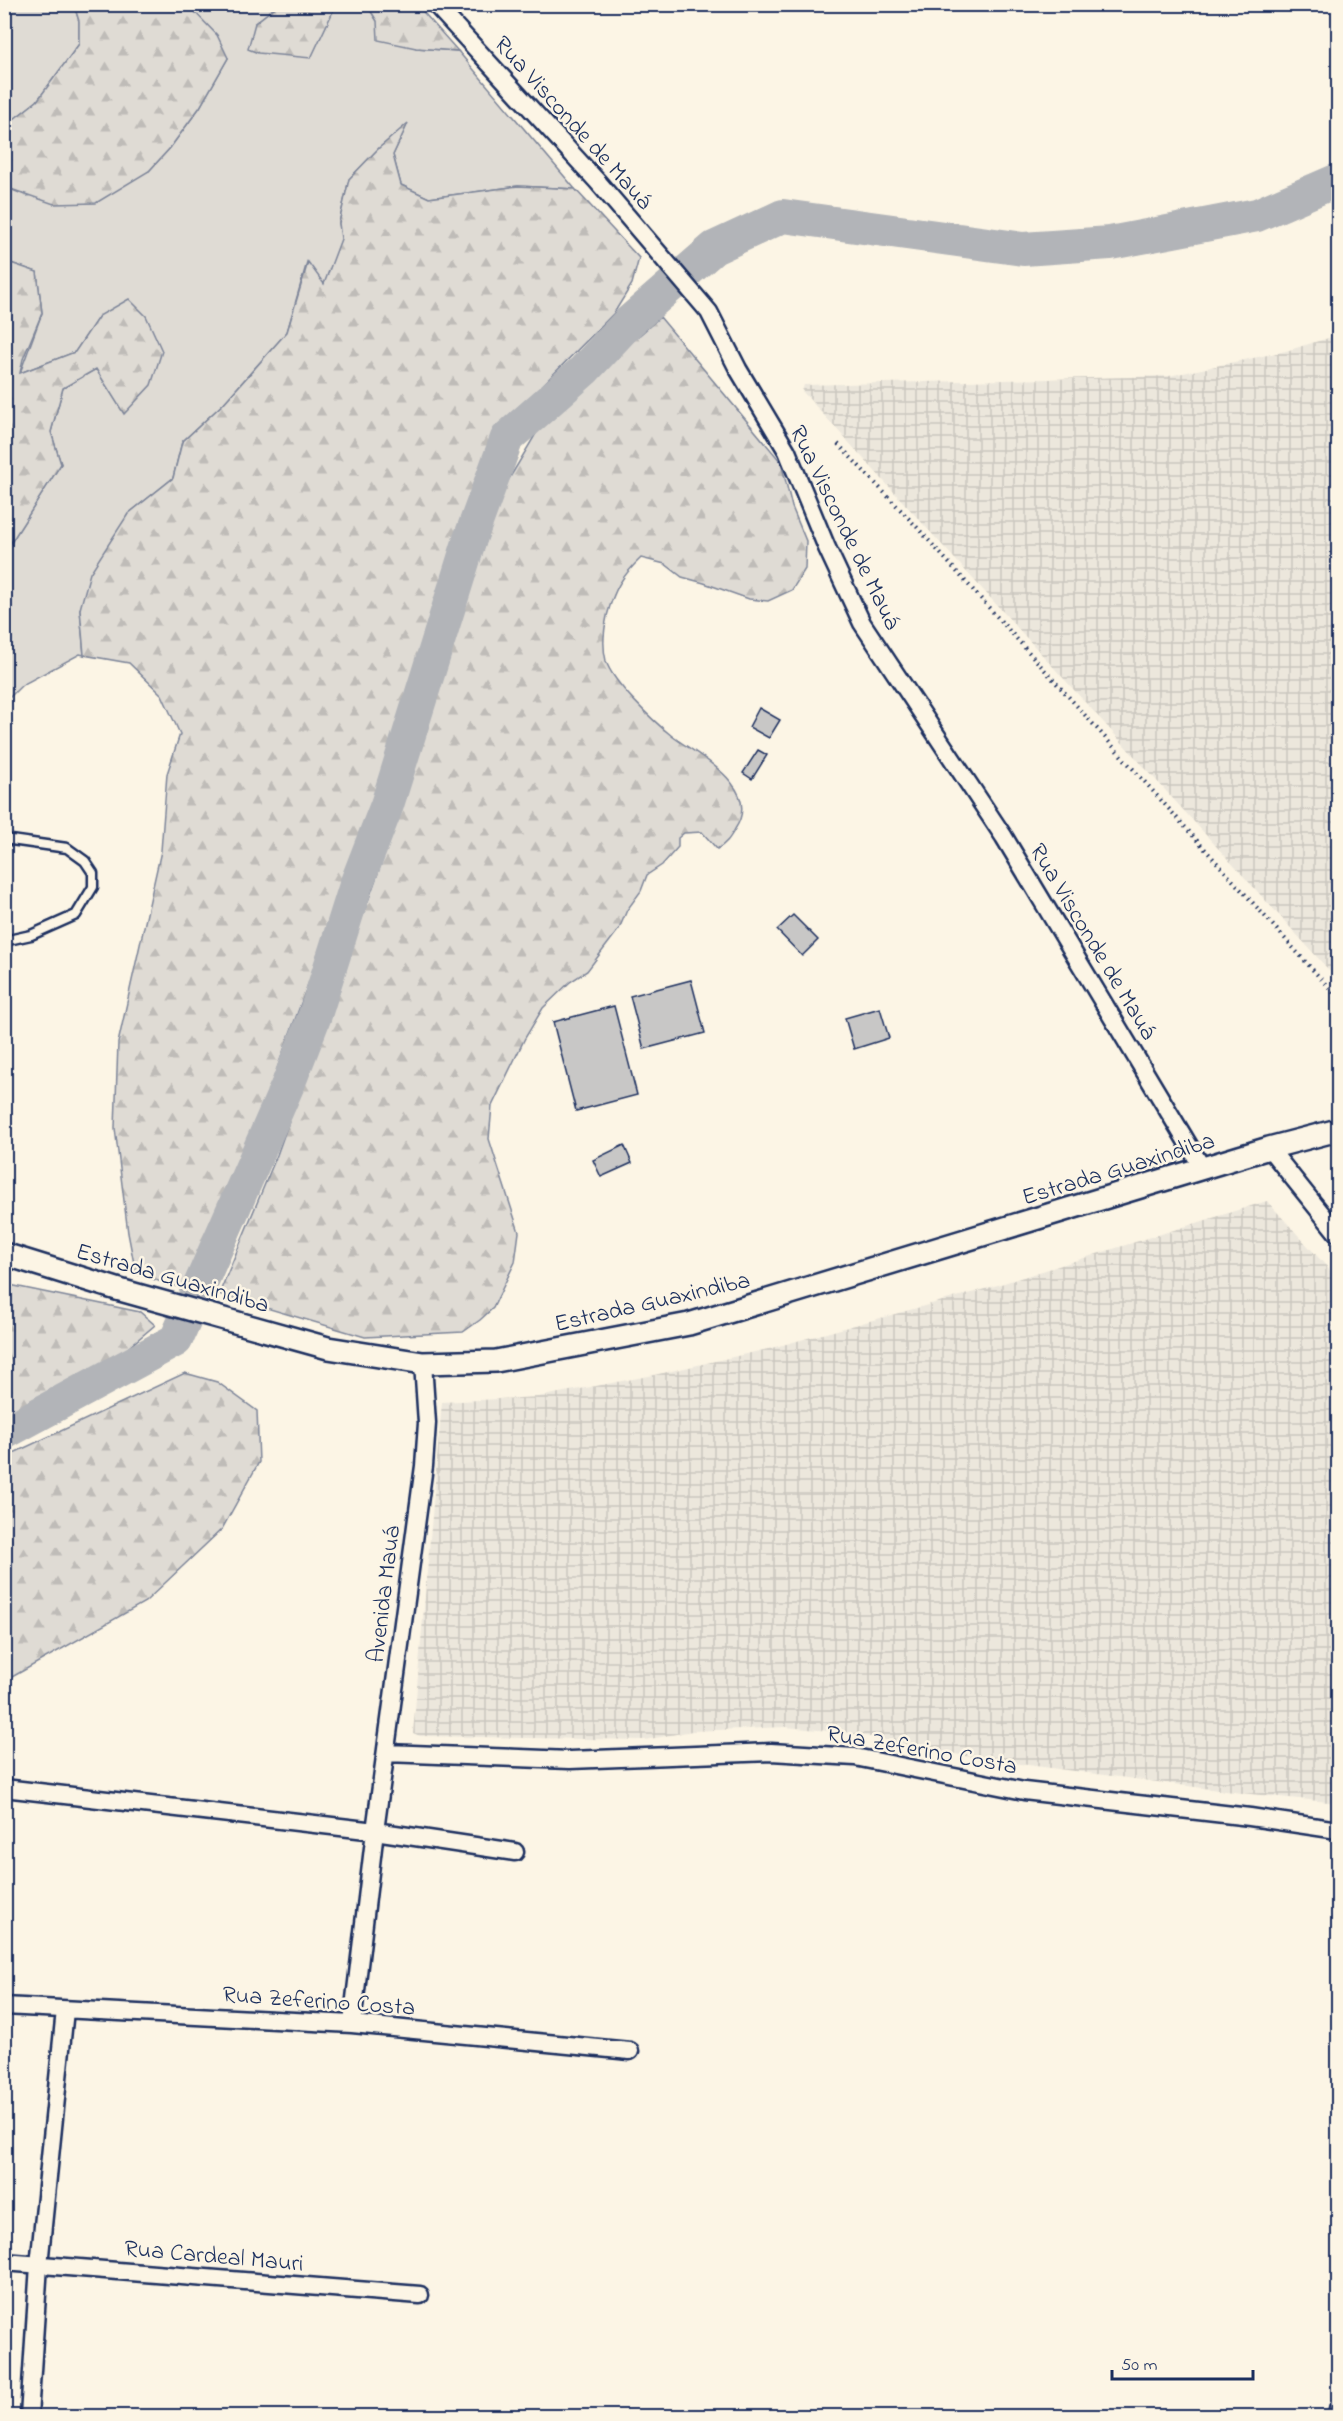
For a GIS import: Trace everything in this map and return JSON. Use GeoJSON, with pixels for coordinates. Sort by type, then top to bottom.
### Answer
{"type":"FeatureCollection","features":[{"type":"Feature","properties":{"kind":"street","name":"Rua Visconde de Mauá"},"geometry":{"type":"LineString","coordinates":[[435,4],[597,181],[704,304],[748,388],[787,451],[827,548],[862,623],[1004,837],[1203,1169]]}},
{"type":"Feature","properties":{"kind":"street","name":"Estrada Guaxindiba"},"geometry":{"type":"LineString","coordinates":[[4,1254],[328,1348],[423,1363],[496,1361],[689,1324],[1269,1148],[1338,1130]]}},
{"type":"Feature","properties":{"kind":"street"},"geometry":{"type":"LineString","coordinates":[[1269,1148],[1338,1234]]}},
{"type":"Feature","properties":{"kind":"street","name":"Avenida Mauá"},"geometry":{"type":"LineString","coordinates":[[352,2024],[375,1831],[424,1466],[427,1423],[423,1363]]}},
{"type":"Feature","properties":{"kind":"street","name":"Rua Zeferino Costa"},"geometry":{"type":"LineString","coordinates":[[386,1753],[570,1760],[771,1752],[855,1757],[1024,1791],[1250,1817],[1338,1830]]}},
{"type":"Feature","properties":{"kind":"street"},"geometry":{"type":"LineString","coordinates":[[4,1788],[375,1831],[515,1852]]}},
{"type":"Feature","properties":{"kind":"street","name":"Rua Zeferino Costa"},"geometry":{"type":"LineString","coordinates":[[4,2006],[352,2024],[630,2051]]}},
{"type":"Feature","properties":{"kind":"street"},"geometry":{"type":"LineString","coordinates":[[29,2416],[39,2265],[65,2010]]}},
{"type":"Feature","properties":{"kind":"street","name":"Rua Cardeal Mauri"},"geometry":{"type":"LineString","coordinates":[[4,2262],[420,2295]]}},
{"type":"Feature","properties":{"kind":"street"},"geometry":{"type":"LineString","coordinates":[[1336,2416],[1338,2409]]}},
{"type":"Feature","properties":{"kind":"lane"},"geometry":{"type":"LineString","coordinates":[[4,839],[67,848],[85,861],[93,873],[93,887],[76,915],[31,934],[4,940]]}},
{"type":"Feature","properties":{"kind":"path","name":"Rua Visconde de Mauá"},"geometry":{"type":"LineString","coordinates":[[838,444],[915,525],[1338,998]]}},
{"type":"Feature","properties":{"kind":"shaded area"},"geometry":{"type":"Polygon","coordinates":[[[1338,335],[1338,980],[802,391],[804,385],[1169,376],[1286,351],[1338,335]]]}},
{"type":"Feature","properties":{"kind":"shaded area"},"geometry":{"type":"Polygon","coordinates":[[[1267,1201],[1338,1279],[1338,1803],[1241,1793],[975,1758],[850,1733],[786,1727],[692,1731],[645,1740],[420,1736],[413,1733],[442,1402],[538,1397],[654,1375],[768,1349],[975,1292],[1267,1201]]]}},
{"type":"Feature","properties":{"kind":"green space"},"geometry":{"type":"Polygon","coordinates":[[[336,4],[367,5],[377,21],[416,48],[458,51],[575,189],[518,186],[429,198],[401,185],[393,155],[407,125],[379,148],[349,179],[339,223],[342,239],[324,285],[307,262],[287,332],[223,404],[182,442],[173,478],[128,514],[80,609],[84,655],[80,654],[22,685],[5,702],[5,552],[61,464],[51,432],[63,388],[96,369],[124,413],[99,316],[75,352],[20,373],[42,313],[37,272],[5,261],[5,187],[27,196],[149,171],[170,148],[200,107],[228,58],[188,5],[278,5],[255,23],[311,57],[336,4]]]}},
{"type":"Feature","properties":{"kind":"green space"},"geometry":{"type":"Polygon","coordinates":[[[5,5],[74,5],[79,21],[79,44],[37,101],[5,126],[4,59],[7,53],[5,5]]]}},
{"type":"Feature","properties":{"kind":"green space"},"geometry":{"type":"Polygon","coordinates":[[[74,5],[188,5],[217,35],[228,58],[200,107],[170,148],[149,171],[96,203],[54,204],[5,187],[5,126],[37,101],[79,44],[79,21],[74,5]]]}},
{"type":"Feature","properties":{"kind":"green space"},"geometry":{"type":"Polygon","coordinates":[[[278,5],[336,5],[311,58],[258,53],[248,49],[255,23],[278,5]]]}},
{"type":"Feature","properties":{"kind":"green space"},"geometry":{"type":"Polygon","coordinates":[[[367,5],[417,5],[458,51],[416,48],[378,40],[377,21],[367,5]]]}},
{"type":"Feature","properties":{"kind":"green space"},"geometry":{"type":"Polygon","coordinates":[[[408,123],[393,155],[401,185],[429,198],[518,186],[575,189],[639,258],[632,284],[614,313],[518,410],[479,496],[378,794],[268,1093],[182,1288],[136,1274],[128,1233],[115,1128],[118,1043],[161,851],[167,774],[180,734],[162,695],[129,663],[84,655],[80,609],[90,573],[128,514],[173,478],[182,442],[223,404],[287,332],[308,262],[324,284],[341,239],[339,223],[349,179],[379,148],[408,123]]]}},
{"type":"Feature","properties":{"kind":"green space"},"geometry":{"type":"Polygon","coordinates":[[[5,261],[37,272],[42,313],[23,359],[20,373],[75,352],[99,316],[129,299],[146,316],[162,351],[151,385],[124,414],[96,369],[63,388],[51,432],[61,464],[5,552],[5,261]]]}},
{"type":"Feature","properties":{"kind":"green space"},"geometry":{"type":"Polygon","coordinates":[[[660,317],[781,462],[792,507],[806,541],[805,569],[792,590],[768,601],[749,599],[682,577],[665,564],[641,558],[619,584],[607,616],[604,650],[610,670],[634,701],[655,721],[672,736],[711,763],[734,786],[741,800],[741,814],[735,829],[728,840],[717,849],[702,832],[684,833],[678,838],[678,847],[662,865],[647,875],[641,891],[627,910],[619,929],[587,971],[570,982],[543,1008],[525,1038],[492,1106],[489,1139],[519,1232],[515,1262],[493,1308],[480,1320],[463,1332],[365,1337],[219,1294],[277,1155],[377,876],[503,489],[544,420],[660,317]]]}},
{"type":"Feature","properties":{"kind":"green space"},"geometry":{"type":"Polygon","coordinates":[[[5,1284],[140,1312],[155,1325],[129,1347],[116,1363],[5,1418],[5,1284]]]}},
{"type":"Feature","properties":{"kind":"green space"},"geometry":{"type":"Polygon","coordinates":[[[185,1373],[217,1382],[257,1411],[259,1462],[222,1529],[145,1602],[12,1677],[5,1678],[5,1457],[185,1373]]]}},
{"type":"Feature","properties":{"kind":"building"},"geometry":{"type":"Polygon","coordinates":[[[759,708],[780,720],[769,738],[749,727],[759,708]]]}},
{"type":"Feature","properties":{"kind":"building"},"geometry":{"type":"Polygon","coordinates":[[[758,750],[767,755],[752,779],[743,773],[758,750]]]}},
{"type":"Feature","properties":{"kind":"building"},"geometry":{"type":"Polygon","coordinates":[[[793,915],[818,940],[802,956],[777,930],[793,915]]]}},
{"type":"Feature","properties":{"kind":"building"},"geometry":{"type":"Polygon","coordinates":[[[691,980],[705,1033],[644,1049],[630,996],[691,980]]]}},
{"type":"Feature","properties":{"kind":"building"},"geometry":{"type":"Polygon","coordinates":[[[614,1006],[637,1095],[576,1111],[553,1022],[614,1006]]]}},
{"type":"Feature","properties":{"kind":"building"},"geometry":{"type":"Polygon","coordinates":[[[880,1008],[889,1038],[854,1049],[845,1018],[880,1008]]]}},
{"type":"Feature","properties":{"kind":"building"},"geometry":{"type":"Polygon","coordinates":[[[624,1145],[632,1163],[601,1177],[593,1160],[624,1145]]]}},
{"type":"Feature","properties":{"kind":"waterway"},"geometry":{"type":"LineString","coordinates":[[4,1433],[176,1340],[289,1082],[315,1015],[356,885],[387,805],[470,539],[507,438],[584,370],[629,322],[714,248],[783,216],[1023,249],[1110,243],[1257,215],[1338,180]]}}]}
